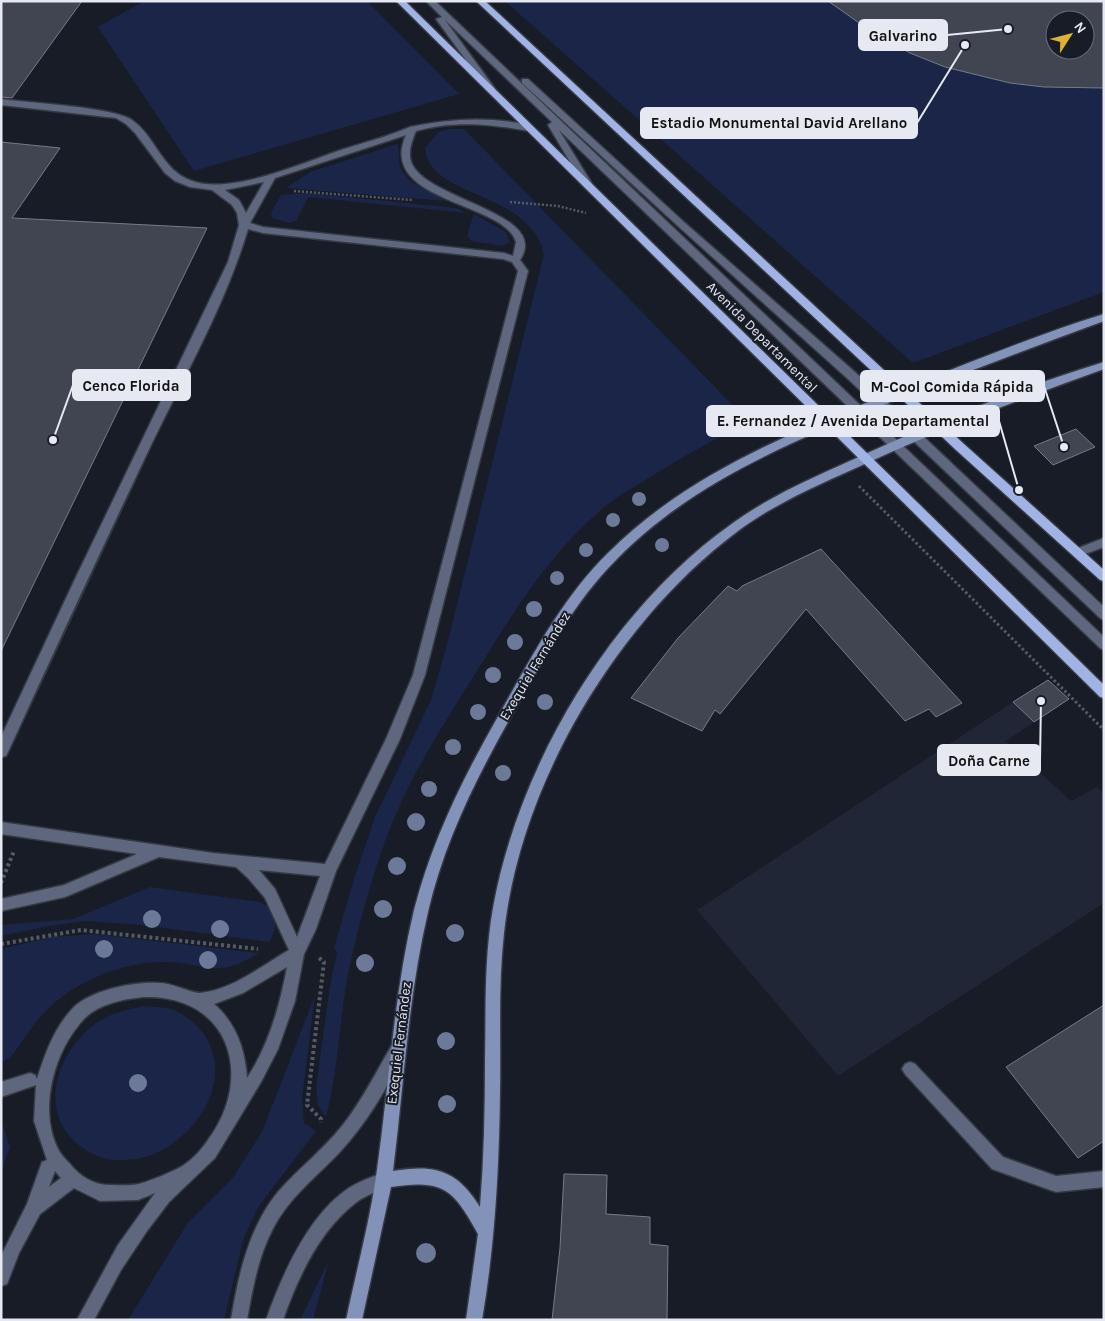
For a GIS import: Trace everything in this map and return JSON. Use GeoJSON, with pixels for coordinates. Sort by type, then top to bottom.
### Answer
{"type":"FeatureCollection","features":[{"type":"Feature","properties":{"kind":"main road","name":"Avenida Departamental"},"geometry":{"type":"LineString","coordinates":[[400,1],[1104,693]]}},
{"type":"Feature","properties":{"kind":"main road"},"geometry":{"type":"LineString","coordinates":[[480,1],[938,426],[1104,577]]}},
{"type":"Feature","properties":{"kind":"main road","name":"Exequiel Fernández"},"geometry":{"type":"LineString","coordinates":[[354,1320],[384,1180],[397,1050],[409,967],[420,916],[442,848],[487,748],[567,612],[610,558],[674,502],[753,456],[828,422],[1104,317]]}},
{"type":"Feature","properties":{"kind":"main road"},"geometry":{"type":"LineString","coordinates":[[474,1320],[488,1234],[493,1059],[492,980],[502,898],[518,840],[548,763],[574,711],[604,662],[658,596],[695,560],[733,528],[766,507],[804,486],[938,426],[1104,366]]}},
{"type":"Feature","properties":{"kind":"main road"},"geometry":{"type":"LineString","coordinates":[[384,1180],[432,1175],[448,1180],[464,1195],[488,1234]]}},
{"type":"Feature","properties":{"kind":"street"},"geometry":{"type":"LineString","coordinates":[[428,1],[496,96]]}},
{"type":"Feature","properties":{"kind":"street"},"geometry":{"type":"LineString","coordinates":[[428,1],[859,410],[1104,646]]}},
{"type":"Feature","properties":{"kind":"street"},"geometry":{"type":"LineString","coordinates":[[442,1],[543,98],[879,402],[1104,615]]}},
{"type":"Feature","properties":{"kind":"street"},"geometry":{"type":"LineString","coordinates":[[1,102],[118,116],[135,125],[145,137],[164,168],[174,178],[192,185],[213,188],[239,185],[271,176],[436,123],[461,121],[488,122],[529,128]]}},
{"type":"Feature","properties":{"kind":"street"},"geometry":{"type":"LineString","coordinates":[[544,112],[590,188]]}},
{"type":"Feature","properties":{"kind":"street"},"geometry":{"type":"LineString","coordinates":[[413,130],[406,146],[408,165],[412,172],[424,182],[511,226],[522,243],[519,255],[515,260]]}},
{"type":"Feature","properties":{"kind":"street"},"geometry":{"type":"LineString","coordinates":[[1,752],[82,577],[233,262],[244,225],[271,176]]}},
{"type":"Feature","properties":{"kind":"street"},"geometry":{"type":"LineString","coordinates":[[213,188],[227,194],[238,205],[244,225]]}},
{"type":"Feature","properties":{"kind":"street"},"geometry":{"type":"LineString","coordinates":[[85,1320],[116,1262],[149,1213],[164,1194],[209,1152],[256,1077],[276,1034],[288,1001],[297,953],[309,929],[329,871],[392,739],[419,675],[522,275],[521,266],[515,260],[498,256],[263,230],[244,225]]}},
{"type":"Feature","properties":{"kind":"street"},"geometry":{"type":"LineString","coordinates":[[1077,553],[1104,542]]}},
{"type":"Feature","properties":{"kind":"street"},"geometry":{"type":"LineString","coordinates":[[1,828],[239,863],[329,871]]}},
{"type":"Feature","properties":{"kind":"street"},"geometry":{"type":"LineString","coordinates":[[1,905],[65,891],[158,851]]}},
{"type":"Feature","properties":{"kind":"street"},"geometry":{"type":"LineString","coordinates":[[239,863],[262,880],[269,891],[297,953]]}},
{"type":"Feature","properties":{"kind":"street"},"geometry":{"type":"LineString","coordinates":[[198,1000],[211,999],[234,991],[297,953]]}},
{"type":"Feature","properties":{"kind":"street"},"geometry":{"type":"LineString","coordinates":[[26,1097],[30,1080],[42,1054],[59,1030],[94,1004],[120,993],[148,989],[174,991],[198,1000],[224,1023],[238,1055],[240,1074],[233,1112]]}},
{"type":"Feature","properties":{"kind":"street"},"geometry":{"type":"LineString","coordinates":[[239,1320],[248,1274],[272,1215],[282,1200],[359,1117],[397,1050]]}},
{"type":"Feature","properties":{"kind":"street"},"geometry":{"type":"LineString","coordinates":[[910,1069],[998,1163],[1056,1184],[1104,1179]]}},
{"type":"Feature","properties":{"kind":"street"},"geometry":{"type":"LineString","coordinates":[[1,1090],[30,1080]]}},
{"type":"Feature","properties":{"kind":"street"},"geometry":{"type":"LineString","coordinates":[[35,1150],[48,1168],[68,1184],[75,1188],[111,1196],[130,1195],[159,1187],[185,1173]]}},
{"type":"Feature","properties":{"kind":"street"},"geometry":{"type":"LineString","coordinates":[[1,1278],[12,1249],[34,1208],[48,1168]]}},
{"type":"Feature","properties":{"kind":"street"},"geometry":{"type":"LineString","coordinates":[[274,1320],[281,1297],[296,1268],[327,1222],[353,1195],[384,1180]]}},
{"type":"Feature","properties":{"kind":"street"},"geometry":{"type":"LineString","coordinates":[[34,1208],[68,1184]]}},
{"type":"Feature","properties":{"kind":"path"},"geometry":{"type":"LineString","coordinates":[[1,883],[23,830]]}},
{"type":"Feature","properties":{"kind":"path"},"geometry":{"type":"LineString","coordinates":[[1,944],[81,930],[297,953],[323,959],[308,1105],[309,1109],[321,1119],[324,1156]]}},
{"type":"Feature","properties":{"kind":"shaded area"},"geometry":{"type":"Polygon","coordinates":[[[144,1],[367,1],[459,94],[194,171],[98,27],[144,1]]]}},
{"type":"Feature","properties":{"kind":"shaded area"},"geometry":{"type":"Polygon","coordinates":[[[505,1],[1104,1],[1104,292],[913,363],[505,1]]]}},
{"type":"Feature","properties":{"kind":"shaded area"},"geometry":{"type":"Polygon","coordinates":[[[448,129],[464,129],[749,422],[624,493],[588,522],[552,561],[520,603],[441,728],[399,806],[369,891],[357,934],[344,996],[334,1077],[326,1117],[318,1105],[316,1088],[330,985],[337,953],[334,948],[354,879],[375,817],[431,700],[448,641],[544,254],[534,233],[519,217],[500,205],[443,177],[431,165],[425,148],[438,132],[448,129]]]}},
{"type":"Feature","properties":{"kind":"shaded area"},"geometry":{"type":"Polygon","coordinates":[[[397,144],[400,166],[408,179],[447,201],[286,188],[310,172],[397,144]]]}},
{"type":"Feature","properties":{"kind":"shaded area"},"geometry":{"type":"Polygon","coordinates":[[[306,193],[457,208],[466,213],[308,197],[296,221],[289,223],[272,218],[271,213],[281,195],[306,193]]]}},
{"type":"Feature","properties":{"kind":"shaded area"},"geometry":{"type":"Polygon","coordinates":[[[474,214],[506,232],[510,242],[502,246],[471,241],[467,235],[474,214]]]}},
{"type":"Feature","properties":{"kind":"shaded area"},"geometry":{"type":"Polygon","coordinates":[[[1013,702],[1034,722],[1006,741],[1071,801],[1097,787],[1104,795],[1104,903],[838,1076],[697,910],[1013,702]]]}},
{"type":"Feature","properties":{"kind":"shaded area"},"geometry":{"type":"Polygon","coordinates":[[[150,887],[260,902],[271,910],[276,925],[269,942],[141,925],[86,921],[49,926],[1,936],[1,925],[73,919],[150,887]]]}},
{"type":"Feature","properties":{"kind":"shaded area"},"geometry":{"type":"Polygon","coordinates":[[[95,934],[259,953],[232,966],[221,968],[163,962],[133,965],[101,975],[59,999],[38,1020],[10,1058],[1,1062],[1,949],[52,937],[95,934]]]}},
{"type":"Feature","properties":{"kind":"shaded area"},"geometry":{"type":"Polygon","coordinates":[[[315,995],[302,1099],[304,1123],[316,1131],[259,1206],[244,1237],[224,1320],[128,1320],[187,1224],[232,1179],[262,1132],[315,995]]]}},
{"type":"Feature","properties":{"kind":"shaded area"},"geometry":{"type":"Polygon","coordinates":[[[144,1006],[175,1010],[199,1028],[211,1047],[215,1068],[213,1088],[205,1108],[192,1126],[176,1141],[157,1153],[137,1159],[106,1159],[89,1152],[73,1139],[62,1124],[56,1108],[56,1090],[59,1073],[67,1056],[78,1040],[92,1026],[110,1015],[144,1006]]]}},
{"type":"Feature","properties":{"kind":"shaded area"},"geometry":{"type":"Polygon","coordinates":[[[1,1119],[10,1147],[1,1173],[1,1119]]]}},
{"type":"Feature","properties":{"kind":"shaded area"},"geometry":{"type":"Polygon","coordinates":[[[329,1260],[313,1320],[300,1320],[329,1260]]]}},
{"type":"Feature","properties":{"kind":"building"},"geometry":{"type":"Polygon","coordinates":[[[1,1],[82,1],[12,98],[1,97],[1,1]]]}},
{"type":"Feature","properties":{"kind":"building"},"geometry":{"type":"Polygon","coordinates":[[[828,1],[1104,1],[1104,88],[1044,87],[1010,83],[945,67],[910,53],[869,30],[828,1]]]}},
{"type":"Feature","properties":{"kind":"building"},"geometry":{"type":"Polygon","coordinates":[[[1,142],[60,148],[12,218],[207,228],[1,651],[1,142]]]}},
{"type":"Feature","properties":{"kind":"building"},"geometry":{"type":"Polygon","coordinates":[[[1076,429],[1095,447],[1053,465],[1034,446],[1076,429]]]}},
{"type":"Feature","properties":{"kind":"building"},"geometry":{"type":"Polygon","coordinates":[[[821,549],[962,703],[936,717],[929,709],[905,721],[806,609],[720,714],[715,710],[702,731],[631,698],[678,638],[728,586],[737,591],[742,586],[821,549]]]}},
{"type":"Feature","properties":{"kind":"building"},"geometry":{"type":"Polygon","coordinates":[[[1048,680],[1069,699],[1034,722],[1013,702],[1048,680]]]}},
{"type":"Feature","properties":{"kind":"building"},"geometry":{"type":"Polygon","coordinates":[[[1104,1005],[1104,1141],[1078,1158],[1006,1067],[1104,1005]]]}},
{"type":"Feature","properties":{"kind":"building"},"geometry":{"type":"Polygon","coordinates":[[[564,1174],[607,1175],[606,1214],[650,1217],[650,1244],[668,1246],[667,1320],[552,1320],[560,1248],[564,1174]]]}},
{"type":"Feature","properties":{"kind":"place","name":"Galvarino"},"geometry":{"type":"Point","coordinates":[1008,29]}},
{"type":"Feature","properties":{"kind":"place","name":"Estadio Monumental David Arellano"},"geometry":{"type":"Point","coordinates":[965,45]}},
{"type":"Feature","properties":{"kind":"place","name":"Cenco Florida"},"geometry":{"type":"Point","coordinates":[53,440]}},
{"type":"Feature","properties":{"kind":"place","name":"M-Cool Comida Rápida"},"geometry":{"type":"Point","coordinates":[1064,447]}},
{"type":"Feature","properties":{"kind":"place","name":"E. Fernandez / Avenida Departamental"},"geometry":{"type":"Point","coordinates":[1019,490]}},
{"type":"Feature","properties":{"kind":"place","name":"Doña Carne"},"geometry":{"type":"Point","coordinates":[1041,701]}}]}
